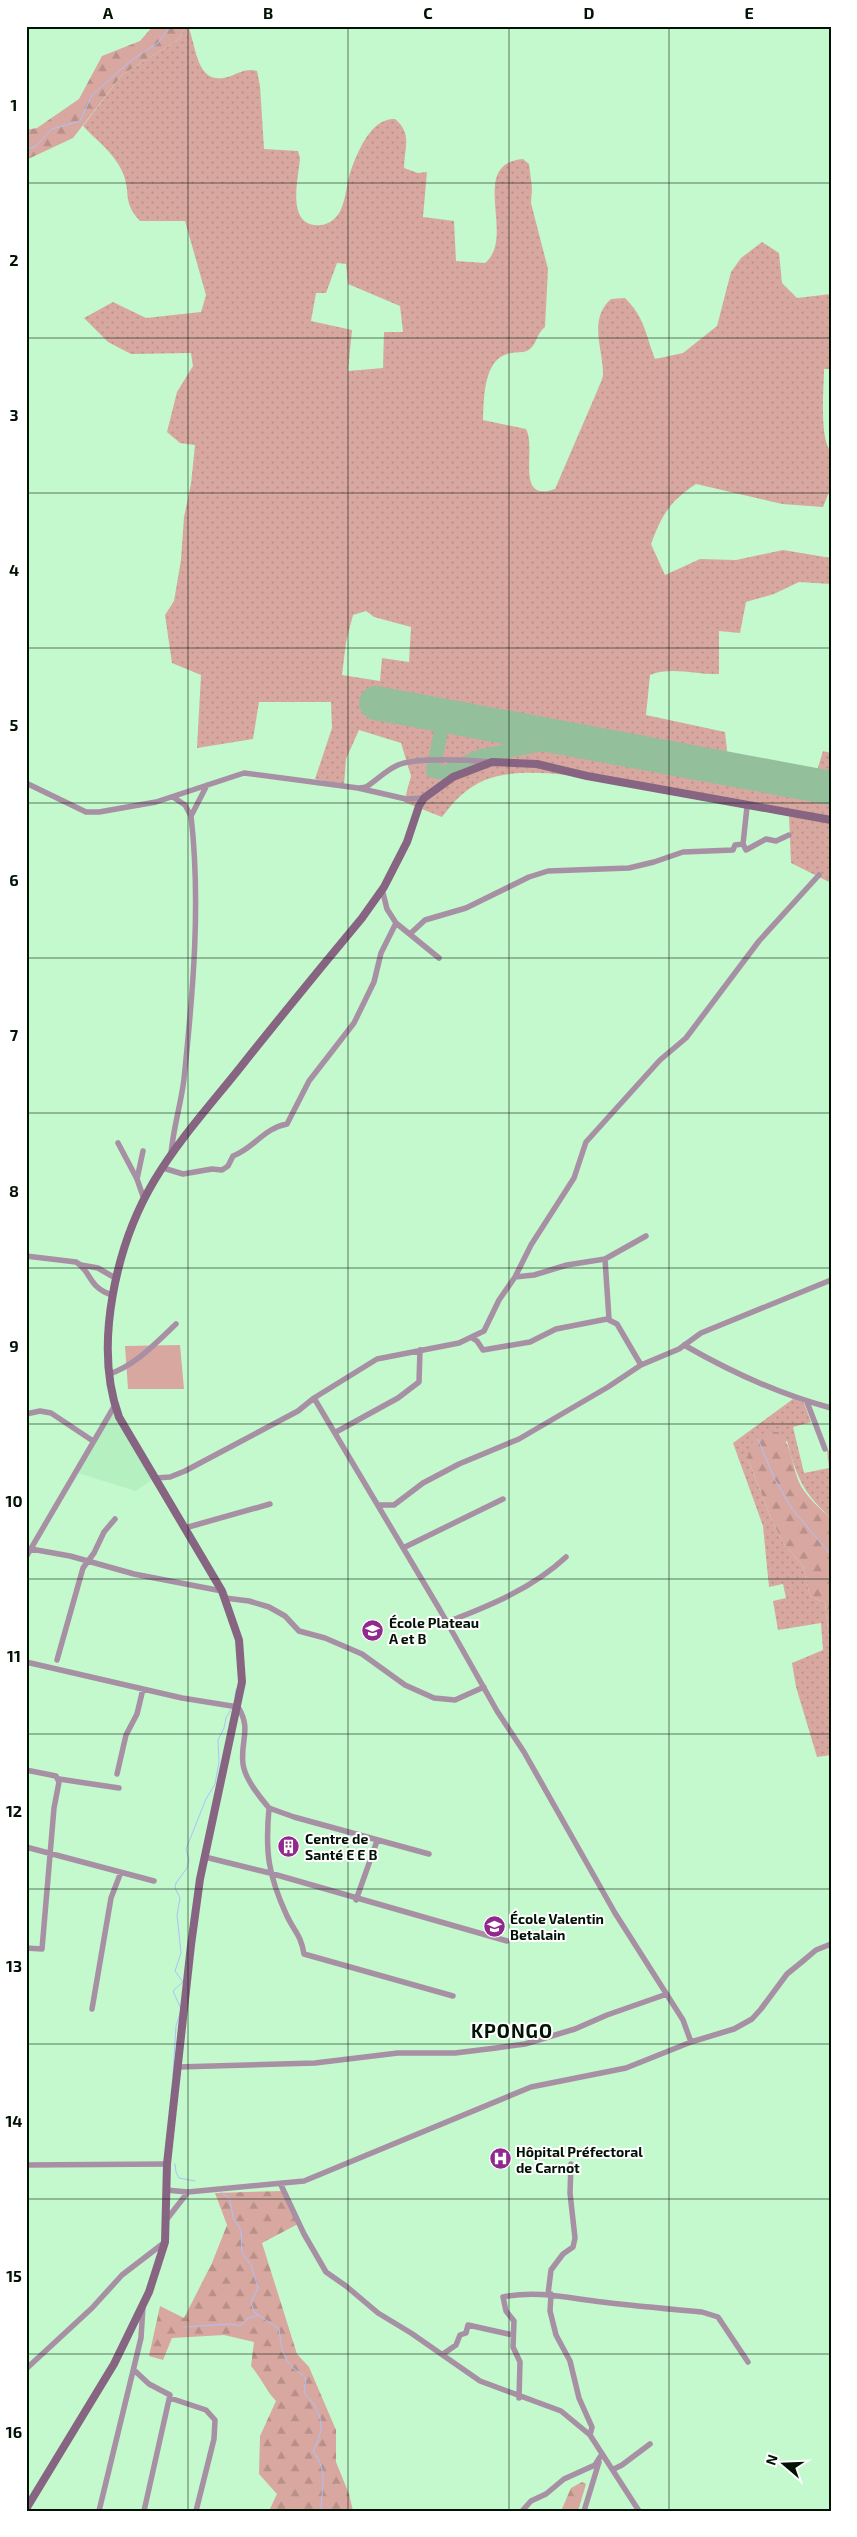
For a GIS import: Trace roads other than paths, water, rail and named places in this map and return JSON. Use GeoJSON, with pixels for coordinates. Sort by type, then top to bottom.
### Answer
{"type":"FeatureCollection","features":[{"type":"Feature","properties":{"kind":"main road"},"geometry":{"type":"LineString","coordinates":[[26,2509],[114,2364],[143,2303],[158,2267],[165,2242],[167,2164],[187,1973],[205,1857],[234,1706],[242,1682],[242,1662],[237,1633],[224,1595],[156,1478],[138,1451],[115,1405],[107,1338],[112,1295],[130,1233],[144,1199],[171,1156],[362,918],[382,889],[407,842],[419,806],[424,798],[453,777],[492,762],[545,765],[587,776],[831,820]]}},
{"type":"Feature","properties":{"kind":"street"},"geometry":{"type":"LineString","coordinates":[[358,788],[366,787],[390,769],[407,762],[471,760],[492,762]]}},
{"type":"Feature","properties":{"kind":"street"},"geometry":{"type":"LineString","coordinates":[[26,783],[86,812],[99,812],[173,797],[234,775],[258,773],[358,788],[406,799],[424,798]]}},
{"type":"Feature","properties":{"kind":"street"},"geometry":{"type":"LineString","coordinates":[[191,816],[207,785]]}},
{"type":"Feature","properties":{"kind":"street"},"geometry":{"type":"LineString","coordinates":[[171,1156],[184,1081],[192,996],[195,891],[191,816],[185,805],[173,797]]}},
{"type":"Feature","properties":{"kind":"street"},"geometry":{"type":"LineString","coordinates":[[747,806],[743,844],[746,850],[766,839],[776,841],[789,835]]}},
{"type":"Feature","properties":{"kind":"street"},"geometry":{"type":"LineString","coordinates":[[411,933],[425,920],[466,908],[534,875],[548,871],[629,868],[683,852],[732,850],[735,845],[743,844]]}},
{"type":"Feature","properties":{"kind":"street"},"geometry":{"type":"LineString","coordinates":[[156,1478],[170,1477],[185,1471],[298,1411],[314,1398],[377,1359],[458,1343],[484,1331],[499,1300],[515,1277],[533,1240],[574,1178],[586,1142],[660,1060],[686,1038],[759,941],[819,875]]}},
{"type":"Feature","properties":{"kind":"street"},"geometry":{"type":"LineString","coordinates":[[382,889],[386,909],[396,923],[411,933],[439,958]]}},
{"type":"Feature","properties":{"kind":"street"},"geometry":{"type":"LineString","coordinates":[[163,1168],[183,1174],[212,1169],[222,1170],[228,1166],[233,1156],[246,1151],[266,1132],[287,1124],[309,1082],[354,1023],[374,982],[381,953],[396,923]]}},
{"type":"Feature","properties":{"kind":"street"},"geometry":{"type":"LineString","coordinates":[[118,1143],[144,1199]]}},
{"type":"Feature","properties":{"kind":"street"},"geometry":{"type":"LineString","coordinates":[[136,1180],[143,1151]]}},
{"type":"Feature","properties":{"kind":"street"},"geometry":{"type":"LineString","coordinates":[[515,1277],[534,1275],[567,1265],[605,1259],[646,1236]]}},
{"type":"Feature","properties":{"kind":"street"},"geometry":{"type":"LineString","coordinates":[[26,1256],[76,1262],[81,1265],[98,1268],[117,1280]]}},
{"type":"Feature","properties":{"kind":"street"},"geometry":{"type":"LineString","coordinates":[[605,1259],[609,1319]]}},
{"type":"Feature","properties":{"kind":"street"},"geometry":{"type":"LineString","coordinates":[[81,1265],[88,1278],[97,1287],[112,1295]]}},
{"type":"Feature","properties":{"kind":"street"},"geometry":{"type":"LineString","coordinates":[[378,1505],[394,1505],[423,1483],[459,1464],[519,1439],[608,1388],[641,1365],[684,1345],[701,1333],[831,1280]]}},
{"type":"Feature","properties":{"kind":"street"},"geometry":{"type":"LineString","coordinates":[[472,1338],[478,1341],[483,1350],[512,1346],[530,1342],[556,1329],[609,1319],[617,1324],[641,1365]]}},
{"type":"Feature","properties":{"kind":"street"},"geometry":{"type":"LineString","coordinates":[[110,1374],[134,1361],[176,1324]]}},
{"type":"Feature","properties":{"kind":"street"},"geometry":{"type":"LineString","coordinates":[[684,1345],[730,1371],[807,1402],[831,1408]]}},
{"type":"Feature","properties":{"kind":"street"},"geometry":{"type":"LineString","coordinates":[[336,1432],[398,1398],[419,1382],[420,1350]]}},
{"type":"Feature","properties":{"kind":"street"},"geometry":{"type":"LineString","coordinates":[[314,1398],[336,1432],[497,1711],[524,1752],[611,1906],[683,2020],[692,2042]]}},
{"type":"Feature","properties":{"kind":"street"},"geometry":{"type":"LineString","coordinates":[[807,1402],[824,1449]]}},
{"type":"Feature","properties":{"kind":"street"},"geometry":{"type":"LineString","coordinates":[[26,1557],[115,1405]]}},
{"type":"Feature","properties":{"kind":"street"},"geometry":{"type":"LineString","coordinates":[[26,1414],[40,1411],[51,1413],[93,1441]]}},
{"type":"Feature","properties":{"kind":"street"},"geometry":{"type":"LineString","coordinates":[[403,1548],[503,1499]]}},
{"type":"Feature","properties":{"kind":"street"},"geometry":{"type":"LineString","coordinates":[[185,1528],[270,1504]]}},
{"type":"Feature","properties":{"kind":"street"},"geometry":{"type":"LineString","coordinates":[[58,1660],[64,1628],[87,1560],[94,1553],[104,1532],[115,1519]]}},
{"type":"Feature","properties":{"kind":"street"},"geometry":{"type":"LineString","coordinates":[[31,1549],[87,1560],[134,1574],[269,1607],[285,1616],[299,1631],[325,1638],[362,1654],[405,1685],[434,1698],[455,1700],[484,1687]]}},
{"type":"Feature","properties":{"kind":"street"},"geometry":{"type":"LineString","coordinates":[[447,1622],[478,1610],[530,1584],[566,1557]]}},
{"type":"Feature","properties":{"kind":"street"},"geometry":{"type":"LineString","coordinates":[[26,1662],[191,1699],[234,1706],[246,1724],[243,1764],[258,1795],[269,1808],[294,1818],[429,1854]]}},
{"type":"Feature","properties":{"kind":"street"},"geometry":{"type":"LineString","coordinates":[[117,1774],[126,1734],[136,1714],[143,1688]]}},
{"type":"Feature","properties":{"kind":"street"},"geometry":{"type":"LineString","coordinates":[[26,1770],[56,1776],[59,1779],[119,1788]]}},
{"type":"Feature","properties":{"kind":"street"},"geometry":{"type":"LineString","coordinates":[[26,1948],[42,1949],[59,1779]]}},
{"type":"Feature","properties":{"kind":"street"},"geometry":{"type":"LineString","coordinates":[[269,1808],[266,1842],[270,1873],[288,1918],[299,1932],[304,1954],[453,1996]]}},
{"type":"Feature","properties":{"kind":"street"},"geometry":{"type":"LineString","coordinates":[[356,1900],[377,1841]]}},
{"type":"Feature","properties":{"kind":"street"},"geometry":{"type":"LineString","coordinates":[[26,1847],[154,1881]]}},
{"type":"Feature","properties":{"kind":"street"},"geometry":{"type":"LineString","coordinates":[[205,1857],[270,1873],[356,1900],[507,1941]]}},
{"type":"Feature","properties":{"kind":"street"},"geometry":{"type":"LineString","coordinates":[[92,2009],[111,1898],[121,1872]]}},
{"type":"Feature","properties":{"kind":"street"},"geometry":{"type":"LineString","coordinates":[[166,2190],[188,2192],[219,2187],[281,2185],[317,2177],[531,2086],[626,2068],[692,2042],[734,2029],[752,2019],[787,1974],[816,1950],[831,1944]]}},
{"type":"Feature","properties":{"kind":"street"},"geometry":{"type":"LineString","coordinates":[[178,2067],[315,2063],[398,2053],[455,2052],[525,2044],[576,2029],[608,2014],[667,1994]]}},
{"type":"Feature","properties":{"kind":"street"},"geometry":{"type":"LineString","coordinates":[[26,2166],[167,2164]]}},
{"type":"Feature","properties":{"kind":"street"},"geometry":{"type":"LineString","coordinates":[[571,2164],[570,2192],[575,2238],[573,2247],[563,2254],[551,2270],[550,2311],[556,2336],[570,2361],[579,2398],[592,2426],[590,2435]]}},
{"type":"Feature","properties":{"kind":"street"},"geometry":{"type":"LineString","coordinates":[[281,2185],[304,2234],[326,2272],[346,2286],[378,2314],[443,2354],[480,2381],[519,2398],[561,2411],[590,2435],[600,2455],[614,2469],[639,2511]]}},
{"type":"Feature","properties":{"kind":"street"},"geometry":{"type":"LineString","coordinates":[[167,2219],[188,2192]]}},
{"type":"Feature","properties":{"kind":"street"},"geometry":{"type":"LineString","coordinates":[[26,2368],[92,2308],[122,2275],[165,2242]]}},
{"type":"Feature","properties":{"kind":"street"},"geometry":{"type":"LineString","coordinates":[[519,2398],[520,2362],[514,2346],[514,2321],[506,2311],[503,2297],[549,2294],[603,2302],[702,2312],[718,2317],[748,2362]]}},
{"type":"Feature","properties":{"kind":"street"},"geometry":{"type":"LineString","coordinates":[[98,2511],[141,2338],[143,2303]]}},
{"type":"Feature","properties":{"kind":"street"},"geometry":{"type":"LineString","coordinates":[[443,2354],[456,2345],[460,2335],[466,2333],[468,2325],[513,2335]]}},
{"type":"Feature","properties":{"kind":"street"},"geometry":{"type":"LineString","coordinates":[[134,2370],[149,2384],[169,2393],[170,2398],[144,2511]]}},
{"type":"Feature","properties":{"kind":"street"},"geometry":{"type":"LineString","coordinates":[[170,2398],[206,2410],[214,2420],[214,2439],[196,2511]]}},
{"type":"Feature","properties":{"kind":"street"},"geometry":{"type":"LineString","coordinates":[[614,2469],[622,2466],[650,2444]]}},
{"type":"Feature","properties":{"kind":"street"},"geometry":{"type":"LineString","coordinates":[[522,2511],[556,2484],[595,2465],[600,2455]]}},
{"type":"Feature","properties":{"kind":"street"},"geometry":{"type":"LineString","coordinates":[[584,2511],[600,2455]]}},
{"type":"Feature","properties":{"kind":"waterway"},"geometry":{"type":"LineString","coordinates":[[26,149],[35,147],[52,129],[80,121],[92,95],[133,59],[158,43],[170,26]]}},
{"type":"Feature","properties":{"kind":"waterway"},"geometry":{"type":"LineString","coordinates":[[758,1439],[775,1480],[793,1510],[831,1555]]}},
{"type":"Feature","properties":{"kind":"waterway"},"geometry":{"type":"LineString","coordinates":[[235,1696],[236,1689]]}},
{"type":"Feature","properties":{"kind":"waterway"},"geometry":{"type":"LineString","coordinates":[[181,2009],[173,1991],[183,1982],[175,1971],[181,1953],[177,1915],[180,1898],[175,1888],[176,1883],[187,1868],[189,1860],[186,1849],[206,1799],[215,1784],[219,1762],[218,1740],[231,1709]]}},
{"type":"Feature","properties":{"kind":"waterway"},"geometry":{"type":"LineString","coordinates":[[173,2075],[176,2026],[180,2013]]}},
{"type":"Feature","properties":{"kind":"waterway"},"geometry":{"type":"LineString","coordinates":[[175,2164],[179,2178],[195,2181]]}},
{"type":"Feature","properties":{"kind":"waterway"},"geometry":{"type":"LineString","coordinates":[[221,2192],[230,2199],[233,2217],[241,2230],[242,2253],[251,2265],[258,2288],[251,2302],[254,2312],[279,2329],[284,2355],[289,2364],[306,2379],[304,2393],[319,2414],[320,2435],[313,2451],[323,2473],[321,2511]]}},
{"type":"Feature","properties":{"kind":"waterway"},"geometry":{"type":"LineString","coordinates":[[184,2327],[231,2324],[240,2326],[248,2318],[258,2315]]}},
{"type":"Feature","properties":{"kind":"place","name":"École Plateau A et B"},"geometry":{"type":"Point","coordinates":[373,1630]}},
{"type":"Feature","properties":{"kind":"place","name":"Centre de Santé E E B"},"geometry":{"type":"Point","coordinates":[289,1846]}},
{"type":"Feature","properties":{"kind":"place","name":"École Valentin Betalain"},"geometry":{"type":"Point","coordinates":[494,1926]}},
{"type":"Feature","properties":{"kind":"place","name":"Hôpital Préfectoral de Carnot"},"geometry":{"type":"Point","coordinates":[500,2159]}},
{"type":"Feature","properties":{"kind":"district","name":"KPONGO"},"geometry":{"type":"Point","coordinates":[512,2030]}}]}
